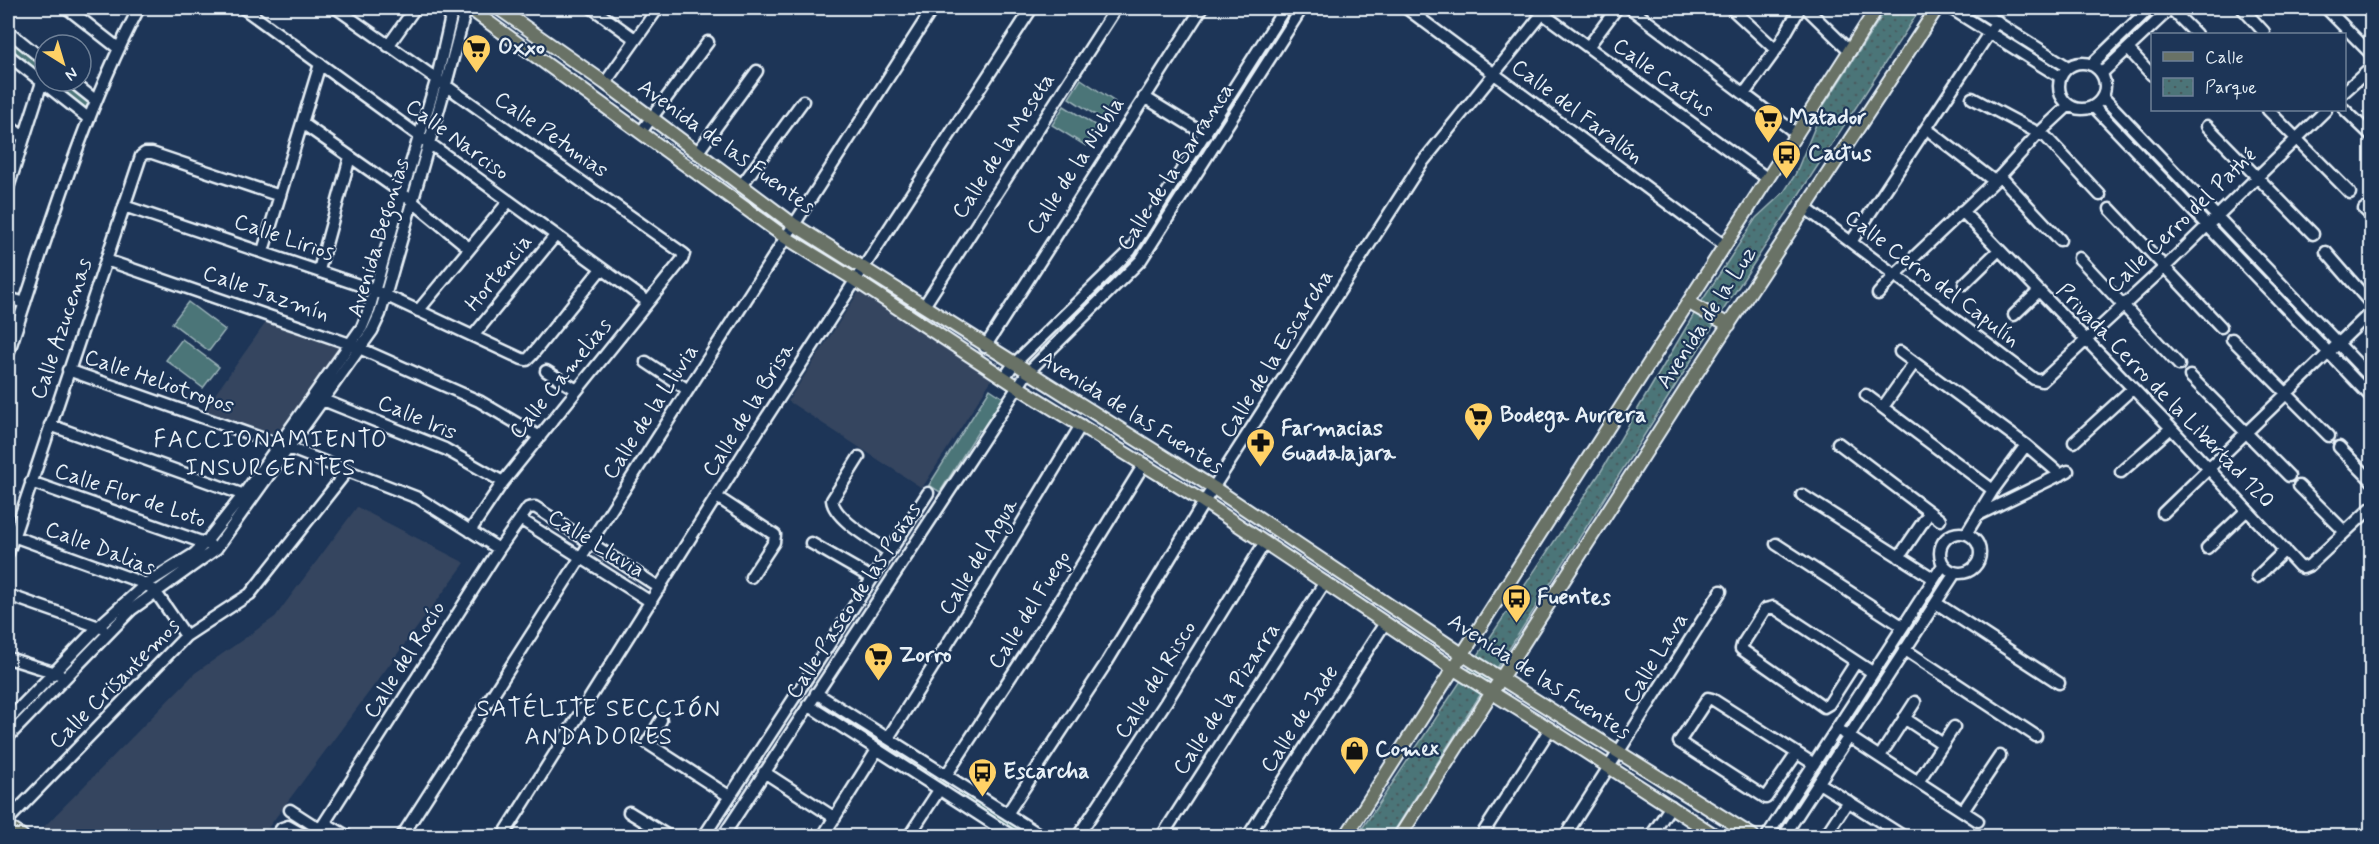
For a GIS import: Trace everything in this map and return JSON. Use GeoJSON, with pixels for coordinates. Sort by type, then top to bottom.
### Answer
{"type":"FeatureCollection","features":[{"type":"Feature","properties":{"kind":"main road","name":"Avenida de las Fuentes"},"geometry":{"type":"LineString","coordinates":[[467,8],[785,237],[1018,387],[1204,502],[1454,669],[1671,806],[1716,837]]}},
{"type":"Feature","properties":{"kind":"main road","name":"Avenida de las Fuentes"},"geometry":{"type":"LineString","coordinates":[[498,8],[605,83],[793,224],[864,267],[1013,365],[1214,488],[1463,655],[1753,837]]}},
{"type":"Feature","properties":{"kind":"main road","name":"Avenida de la Luz"},"geometry":{"type":"LineString","coordinates":[[1349,833],[1877,8]]}},
{"type":"Feature","properties":{"kind":"main road","name":"Avenida de la Luz"},"geometry":{"type":"LineString","coordinates":[[1400,837],[1804,207],[1936,8]]}},
{"type":"Feature","properties":{"kind":"main road"},"geometry":{"type":"LineString","coordinates":[[1689,303],[1728,325]]}},
{"type":"Feature","properties":{"kind":"main road"},"geometry":{"type":"LineString","coordinates":[[8,827],[22,837]]}},
{"type":"Feature","properties":{"kind":"main road"},"geometry":{"type":"LineString","coordinates":[[1349,833],[1363,837]]}},
{"type":"Feature","properties":{"kind":"street"},"geometry":{"type":"LineString","coordinates":[[8,354],[88,118],[118,48],[140,8]]}},
{"type":"Feature","properties":{"kind":"street","name":"Calle Narciso"},"geometry":{"type":"LineString","coordinates":[[243,8],[648,302]]}},
{"type":"Feature","properties":{"kind":"street","name":"Calle Petunias"},"geometry":{"type":"LineString","coordinates":[[336,8],[684,254]]}},
{"type":"Feature","properties":{"kind":"street"},"geometry":{"type":"LineString","coordinates":[[388,46],[415,8]]}},
{"type":"Feature","properties":{"kind":"street","name":"Avenida Begonias"},"geometry":{"type":"LineString","coordinates":[[442,81],[453,8]]}},
{"type":"Feature","properties":{"kind":"street","name":"Avenida Begonias"},"geometry":{"type":"LineString","coordinates":[[8,720],[99,626],[211,545],[248,496],[289,448],[362,327],[369,310],[402,193],[423,140],[467,8]]}},
{"type":"Feature","properties":{"kind":"street"},"geometry":{"type":"LineString","coordinates":[[592,8],[635,39]]}},
{"type":"Feature","properties":{"kind":"street"},"geometry":{"type":"LineString","coordinates":[[605,83],[658,8]]}},
{"type":"Feature","properties":{"kind":"street","name":"Calle de la Lluvia"},"geometry":{"type":"LineString","coordinates":[[402,837],[933,8]]}},
{"type":"Feature","properties":{"kind":"street","name":"Calle de la Brisa"},"geometry":{"type":"LineString","coordinates":[[503,837],[717,496],[1032,8]]}},
{"type":"Feature","properties":{"kind":"street","name":"Calle de la Meseta"},"geometry":{"type":"LineString","coordinates":[[924,306],[1116,8]]}},
{"type":"Feature","properties":{"kind":"street","name":"Calle de la Niebla"},"geometry":{"type":"LineString","coordinates":[[985,347],[1202,8]]}},
{"type":"Feature","properties":{"kind":"street","name":"Calle de la Barranca"},"geometry":{"type":"LineString","coordinates":[[1004,378],[1013,365],[1130,251],[1285,8]]}},
{"type":"Feature","properties":{"kind":"street","name":"Calle de la Barranca"},"geometry":{"type":"LineString","coordinates":[[1018,387],[1027,373],[1140,260],[1302,8]]}},
{"type":"Feature","properties":{"kind":"street","name":"Calle del Farallón"},"geometry":{"type":"LineString","coordinates":[[1406,8],[1725,246]]}},
{"type":"Feature","properties":{"kind":"street"},"geometry":{"type":"LineString","coordinates":[[1588,47],[1617,8]]}},
{"type":"Feature","properties":{"kind":"street"},"geometry":{"type":"LineString","coordinates":[[1630,8],[1797,134]]}},
{"type":"Feature","properties":{"kind":"street"},"geometry":{"type":"LineString","coordinates":[[1731,8],[1776,50]]}},
{"type":"Feature","properties":{"kind":"street"},"geometry":{"type":"LineString","coordinates":[[1743,94],[1776,50],[1800,8]]}},
{"type":"Feature","properties":{"kind":"street"},"geometry":{"type":"LineString","coordinates":[[1806,8],[1850,51]]}},
{"type":"Feature","properties":{"kind":"street"},"geometry":{"type":"LineString","coordinates":[[1950,8],[2060,76]]}},
{"type":"Feature","properties":{"kind":"street"},"geometry":{"type":"LineString","coordinates":[[1974,8],[2068,67]]}},
{"type":"Feature","properties":{"kind":"street"},"geometry":{"type":"LineString","coordinates":[[2091,65],[2150,8]]}},
{"type":"Feature","properties":{"kind":"street"},"geometry":{"type":"LineString","coordinates":[[2102,73],[2171,8],[2195,33]]}},
{"type":"Feature","properties":{"kind":"street"},"geometry":{"type":"LineString","coordinates":[[2242,8],[2264,32]]}},
{"type":"Feature","properties":{"kind":"street"},"geometry":{"type":"LineString","coordinates":[[2326,8],[2372,54]]}},
{"type":"Feature","properties":{"kind":"street"},"geometry":{"type":"LineString","coordinates":[[72,9],[118,48]]}},
{"type":"Feature","properties":{"kind":"street","name":"Calle de la Escarcha"},"geometry":{"type":"LineString","coordinates":[[1007,814],[1107,662],[1204,502],[1421,164],[1494,75],[1541,9]]}},
{"type":"Feature","properties":{"kind":"street","name":"Calle Cactus"},"geometry":{"type":"LineString","coordinates":[[1541,9],[1588,47],[1768,179]]}},
{"type":"Feature","properties":{"kind":"street"},"geometry":{"type":"LineString","coordinates":[[1851,242],[1997,21]]}},
{"type":"Feature","properties":{"kind":"street"},"geometry":{"type":"LineString","coordinates":[[8,31],[33,51]]}},
{"type":"Feature","properties":{"kind":"street"},"geometry":{"type":"LineString","coordinates":[[640,132],[708,42]]}},
{"type":"Feature","properties":{"kind":"street"},"geometry":{"type":"LineString","coordinates":[[2128,50],[2151,74]]}},
{"type":"Feature","properties":{"kind":"street"},"geometry":{"type":"LineString","coordinates":[[8,55],[33,75]]}},
{"type":"Feature","properties":{"kind":"street"},"geometry":{"type":"LineString","coordinates":[[2078,63],[2091,65],[2102,73],[2106,89],[2103,98],[2094,107],[2086,110],[2068,106],[2061,98],[2058,88],[2060,76],[2068,67],[2078,63]]}},
{"type":"Feature","properties":{"kind":"street"},"geometry":{"type":"LineString","coordinates":[[263,251],[320,64]]}},
{"type":"Feature","properties":{"kind":"street"},"geometry":{"type":"LineString","coordinates":[[2346,90],[2372,68]]}},
{"type":"Feature","properties":{"kind":"street"},"geometry":{"type":"LineString","coordinates":[[697,153],[758,71]]}},
{"type":"Feature","properties":{"kind":"street"},"geometry":{"type":"LineString","coordinates":[[8,188],[38,93]]}},
{"type":"Feature","properties":{"kind":"street"},"geometry":{"type":"LineString","coordinates":[[56,93],[88,118]]}},
{"type":"Feature","properties":{"kind":"street"},"geometry":{"type":"LineString","coordinates":[[86,93],[95,100]]}},
{"type":"Feature","properties":{"kind":"street"},"geometry":{"type":"LineString","coordinates":[[1144,97],[1206,135]]}},
{"type":"Feature","properties":{"kind":"street"},"geometry":{"type":"LineString","coordinates":[[1972,98],[2046,137],[2100,195]]}},
{"type":"Feature","properties":{"kind":"street"},"geometry":{"type":"LineString","coordinates":[[2103,98],[2328,353],[2372,398]]}},
{"type":"Feature","properties":{"kind":"street"},"geometry":{"type":"LineString","coordinates":[[741,186],[803,101]]}},
{"type":"Feature","properties":{"kind":"street"},"geometry":{"type":"LineString","coordinates":[[1878,294],[2068,106]]}},
{"type":"Feature","properties":{"kind":"street"},"geometry":{"type":"LineString","coordinates":[[2094,107],[2372,380]]}},
{"type":"Feature","properties":{"kind":"street"},"geometry":{"type":"LineString","coordinates":[[2269,111],[2350,193]]}},
{"type":"Feature","properties":{"kind":"street","name":"Calle Cerro del Pathé"},"geometry":{"type":"LineString","coordinates":[[2037,381],[2046,380],[2085,339],[2165,267],[2325,111]]}},
{"type":"Feature","properties":{"kind":"street"},"geometry":{"type":"LineString","coordinates":[[2346,111],[2372,136]]}},
{"type":"Feature","properties":{"kind":"street"},"geometry":{"type":"LineString","coordinates":[[302,123],[402,193],[469,248]]}},
{"type":"Feature","properties":{"kind":"street"},"geometry":{"type":"LineString","coordinates":[[8,125],[24,138]]}},
{"type":"Feature","properties":{"kind":"street"},"geometry":{"type":"LineString","coordinates":[[2206,126],[2313,234]]}},
{"type":"Feature","properties":{"kind":"street"},"geometry":{"type":"LineString","coordinates":[[1932,133],[1997,178],[2060,240]]}},
{"type":"Feature","properties":{"kind":"street","name":"Avenida Begonias"},"geometry":{"type":"LineString","coordinates":[[248,496],[278,444],[361,348],[376,323],[411,200],[423,140]]}},
{"type":"Feature","properties":{"kind":"street","name":"Calle Azucenas"},"geometry":{"type":"LineString","coordinates":[[8,553],[139,161],[145,153],[152,153],[280,196]]}},
{"type":"Feature","properties":{"kind":"street"},"geometry":{"type":"LineString","coordinates":[[319,270],[350,157]]}},
{"type":"Feature","properties":{"kind":"street"},"geometry":{"type":"LineString","coordinates":[[418,311],[508,201]]}},
{"type":"Feature","properties":{"kind":"street","name":"Calle Lirios"},"geometry":{"type":"LineString","coordinates":[[124,206],[374,290],[522,360],[527,360],[601,269]]}},
{"type":"Feature","properties":{"kind":"street","name":"Calle Cerro del Capulín"},"geometry":{"type":"LineString","coordinates":[[1804,207],[2037,381]]}},
{"type":"Feature","properties":{"kind":"street"},"geometry":{"type":"LineString","coordinates":[[2110,209],[2221,327]]}},
{"type":"Feature","properties":{"kind":"street","name":"Privada Cerro de la Libertad 120"},"geometry":{"type":"LineString","coordinates":[[1962,211],[2303,568],[2310,565],[2345,532]]}},
{"type":"Feature","properties":{"kind":"street","name":"Hortencia"},"geometry":{"type":"LineString","coordinates":[[473,336],[555,236]]}},
{"type":"Feature","properties":{"kind":"street"},"geometry":{"type":"LineString","coordinates":[[1964,284],[1999,250]]}},
{"type":"Feature","properties":{"kind":"street"},"geometry":{"type":"LineString","coordinates":[[2326,252],[2372,305]]}},
{"type":"Feature","properties":{"kind":"street","name":"Calle Camelias"},"geometry":{"type":"LineString","coordinates":[[470,531],[503,482],[682,261],[684,254]]}},
{"type":"Feature","properties":{"kind":"street"},"geometry":{"type":"LineString","coordinates":[[2079,258],[2179,365]]}},
{"type":"Feature","properties":{"kind":"street","name":"Calle Jazmín"},"geometry":{"type":"LineString","coordinates":[[106,260],[361,348],[479,401],[540,437]]}},
{"type":"Feature","properties":{"kind":"street"},"geometry":{"type":"LineString","coordinates":[[2014,315],[2039,291]]}},
{"type":"Feature","properties":{"kind":"street"},"geometry":{"type":"LineString","coordinates":[[8,298],[25,303]]}},
{"type":"Feature","properties":{"kind":"street"},"geometry":{"type":"LineString","coordinates":[[2163,513],[2372,311]]}},
{"type":"Feature","properties":{"kind":"street"},"geometry":{"type":"LineString","coordinates":[[2232,339],[2329,436]]}},
{"type":"Feature","properties":{"kind":"street"},"geometry":{"type":"LineString","coordinates":[[1900,352],[2064,473],[1977,515]]}},
{"type":"Feature","properties":{"kind":"street"},"geometry":{"type":"LineString","coordinates":[[646,362],[688,390]]}},
{"type":"Feature","properties":{"kind":"street"},"geometry":{"type":"LineString","coordinates":[[1883,407],[1914,363]]}},
{"type":"Feature","properties":{"kind":"street","name":"Calle Heliotropos"},"geometry":{"type":"LineString","coordinates":[[68,370],[289,448],[418,498],[499,549]]}},
{"type":"Feature","properties":{"kind":"street"},"geometry":{"type":"LineString","coordinates":[[546,371],[577,390]]}},
{"type":"Feature","properties":{"kind":"street"},"geometry":{"type":"LineString","coordinates":[[2190,376],[2289,476]]}},
{"type":"Feature","properties":{"kind":"street","name":"Calle Paseo de las Peñas"},"geometry":{"type":"LineString","coordinates":[[723,837],[1018,387]]}},
{"type":"Feature","properties":{"kind":"street"},"geometry":{"type":"LineString","coordinates":[[2074,442],[2132,389]]}},
{"type":"Feature","properties":{"kind":"street"},"geometry":{"type":"LineString","coordinates":[[1866,395],[1993,490]]}},
{"type":"Feature","properties":{"kind":"street","name":"Calle Iris"},"geometry":{"type":"LineString","coordinates":[[318,398],[445,449],[503,482]]}},
{"type":"Feature","properties":{"kind":"street"},"geometry":{"type":"LineString","coordinates":[[50,425],[248,496]]}},
{"type":"Feature","properties":{"kind":"street","name":"Calle del Agua"},"geometry":{"type":"LineString","coordinates":[[888,738],[984,586],[1081,425]]}},
{"type":"Feature","properties":{"kind":"street"},"geometry":{"type":"LineString","coordinates":[[2121,472],[2170,428]]}},
{"type":"Feature","properties":{"kind":"street"},"geometry":{"type":"LineString","coordinates":[[1838,443],[1940,520]]}},
{"type":"Feature","properties":{"kind":"street"},"geometry":{"type":"LineString","coordinates":[[1966,534],[1993,490],[2026,445]]}},
{"type":"Feature","properties":{"kind":"street"},"geometry":{"type":"LineString","coordinates":[[2339,447],[2372,481]]}},
{"type":"Feature","properties":{"kind":"street"},"geometry":{"type":"LineString","coordinates":[[859,457],[832,500],[832,508],[839,516],[889,552]]}},
{"type":"Feature","properties":{"kind":"street","name":"Calle del Fuego"},"geometry":{"type":"LineString","coordinates":[[946,774],[1046,623],[1144,464]]}},
{"type":"Feature","properties":{"kind":"street","name":"Calle Crisantemos"},"geometry":{"type":"LineString","coordinates":[[8,820],[186,636],[250,594],[347,471]]}},
{"type":"Feature","properties":{"kind":"street","name":"Calle Flor de Loto"},"geometry":{"type":"LineString","coordinates":[[31,482],[211,545]]}},
{"type":"Feature","properties":{"kind":"street"},"geometry":{"type":"LineString","coordinates":[[2299,486],[2345,532],[2372,507]]}},
{"type":"Feature","properties":{"kind":"street","name":"Calle Paseo de las Peñas"},"geometry":{"type":"LineString","coordinates":[[704,837],[928,493]]}},
{"type":"Feature","properties":{"kind":"street"},"geometry":{"type":"LineString","coordinates":[[1802,495],[1933,578]]}},
{"type":"Feature","properties":{"kind":"street"},"geometry":{"type":"LineString","coordinates":[[717,496],[775,535],[774,542],[751,577]]}},
{"type":"Feature","properties":{"kind":"street","name":"Calle Lluvia"},"geometry":{"type":"LineString","coordinates":[[531,507],[660,588]]}},
{"type":"Feature","properties":{"kind":"street","name":"Calle del Rocío"},"geometry":{"type":"LineString","coordinates":[[320,830],[499,549],[531,507]]}},
{"type":"Feature","properties":{"kind":"street"},"geometry":{"type":"LineString","coordinates":[[2207,548],[2247,510]]}},
{"type":"Feature","properties":{"kind":"street"},"geometry":{"type":"LineString","coordinates":[[1899,557],[1929,513]]}},
{"type":"Feature","properties":{"kind":"street","name":"Calle Lluvia"},"geometry":{"type":"LineString","coordinates":[[520,519],[651,602]]}},
{"type":"Feature","properties":{"kind":"street"},"geometry":{"type":"LineString","coordinates":[[1955,533],[1966,534],[1977,542],[1980,549],[1979,558],[1970,570],[1955,573],[1943,565],[1940,558],[1942,542],[1955,533]]}},
{"type":"Feature","properties":{"kind":"street","name":"Calle Dalias"},"geometry":{"type":"LineString","coordinates":[[13,536],[151,588],[186,636]]}},
{"type":"Feature","properties":{"kind":"street","name":"Calle del Risco"},"geometry":{"type":"LineString","coordinates":[[1078,837],[1166,702],[1265,542]]}},
{"type":"Feature","properties":{"kind":"street"},"geometry":{"type":"LineString","coordinates":[[811,543],[872,578]]}},
{"type":"Feature","properties":{"kind":"street"},"geometry":{"type":"LineString","coordinates":[[1776,544],[1902,626]]}},
{"type":"Feature","properties":{"kind":"street"},"geometry":{"type":"LineString","coordinates":[[2257,577],[2285,550]]}},
{"type":"Feature","properties":{"kind":"street"},"geometry":{"type":"LineString","coordinates":[[1767,837],[1943,565]]}},
{"type":"Feature","properties":{"kind":"street"},"geometry":{"type":"LineString","coordinates":[[1784,837],[1955,573]]}},
{"type":"Feature","properties":{"kind":"street","name":"Calle de la Pizarra"},"geometry":{"type":"LineString","coordinates":[[1161,837],[1325,582]]}},
{"type":"Feature","properties":{"kind":"street","name":"Avenida Begonias"},"geometry":{"type":"LineString","coordinates":[[8,737],[68,678],[151,588]]}},
{"type":"Feature","properties":{"kind":"street","name":"Calle Lava"},"geometry":{"type":"LineString","coordinates":[[1565,837],[1721,591]]}},
{"type":"Feature","properties":{"kind":"street"},"geometry":{"type":"LineString","coordinates":[[8,595],[99,626],[110,633]]}},
{"type":"Feature","properties":{"kind":"street"},"geometry":{"type":"LineString","coordinates":[[1936,603],[2059,683]]}},
{"type":"Feature","properties":{"kind":"street"},"geometry":{"type":"LineString","coordinates":[[1856,662],[1829,704],[1824,707],[1741,649],[1765,609],[1773,607],[1872,672]]}},
{"type":"Feature","properties":{"kind":"street","name":"Calle de Jade"},"geometry":{"type":"LineString","coordinates":[[1248,837],[1385,623]]}},
{"type":"Feature","properties":{"kind":"street"},"geometry":{"type":"LineString","coordinates":[[1404,636],[1421,642],[1430,633]]}},
{"type":"Feature","properties":{"kind":"street"},"geometry":{"type":"LineString","coordinates":[[1904,650],[2036,736]]}},
{"type":"Feature","properties":{"kind":"street"},"geometry":{"type":"LineString","coordinates":[[8,658],[56,672],[68,678]]}},
{"type":"Feature","properties":{"kind":"street"},"geometry":{"type":"LineString","coordinates":[[816,693],[1042,837]]}},
{"type":"Feature","properties":{"kind":"street"},"geometry":{"type":"LineString","coordinates":[[1797,753],[1766,798],[1679,742],[1708,698],[1797,753],[1814,764]]}},
{"type":"Feature","properties":{"kind":"street"},"geometry":{"type":"LineString","coordinates":[[1880,756],[1915,702]]}},
{"type":"Feature","properties":{"kind":"street"},"geometry":{"type":"LineString","coordinates":[[808,705],[950,796],[996,832],[1012,837]]}},
{"type":"Feature","properties":{"kind":"street"},"geometry":{"type":"LineString","coordinates":[[1904,718],[1943,744]]}},
{"type":"Feature","properties":{"kind":"street"},"geometry":{"type":"LineString","coordinates":[[8,720],[20,725]]}},
{"type":"Feature","properties":{"kind":"street"},"geometry":{"type":"LineString","coordinates":[[662,720],[647,742],[729,796]]}},
{"type":"Feature","properties":{"kind":"street"},"geometry":{"type":"LineString","coordinates":[[1918,782],[1954,727]]}},
{"type":"Feature","properties":{"kind":"street"},"geometry":{"type":"LineString","coordinates":[[1481,837],[1550,729]]}},
{"type":"Feature","properties":{"kind":"street"},"geometry":{"type":"LineString","coordinates":[[1837,730],[1978,821]]}},
{"type":"Feature","properties":{"kind":"street"},"geometry":{"type":"LineString","coordinates":[[823,837],[877,750]]}},
{"type":"Feature","properties":{"kind":"street"},"geometry":{"type":"LineString","coordinates":[[1964,811],[2000,756]]}},
{"type":"Feature","properties":{"kind":"street"},"geometry":{"type":"LineString","coordinates":[[764,772],[835,818]]}},
{"type":"Feature","properties":{"kind":"street"},"geometry":{"type":"LineString","coordinates":[[950,796],[958,782]]}},
{"type":"Feature","properties":{"kind":"street"},"geometry":{"type":"LineString","coordinates":[[1819,783],[1904,837]]}},
{"type":"Feature","properties":{"kind":"street"},"geometry":{"type":"LineString","coordinates":[[909,837],[939,790]]}},
{"type":"Feature","properties":{"kind":"street"},"geometry":{"type":"LineString","coordinates":[[1825,837],[1848,801]]}},
{"type":"Feature","properties":{"kind":"street"},"geometry":{"type":"LineString","coordinates":[[1651,837],[1671,806]]}},
{"type":"Feature","properties":{"kind":"street"},"geometry":{"type":"LineString","coordinates":[[290,810],[320,830],[347,837]]}},
{"type":"Feature","properties":{"kind":"street"},"geometry":{"type":"LineString","coordinates":[[629,812],[668,837]]}},
{"type":"Feature","properties":{"kind":"street"},"geometry":{"type":"LineString","coordinates":[[279,832],[288,826],[306,837]]}},
{"type":"Feature","properties":{"kind":"street"},"geometry":{"type":"LineString","coordinates":[[1881,837],[1888,826]]}},
{"type":"Feature","properties":{"kind":"shaded area"},"geometry":{"type":"Polygon","coordinates":[[[860,290],[994,376],[922,488],[788,401],[860,290]]]}},
{"type":"Feature","properties":{"kind":"shaded area"},"geometry":{"type":"Polygon","coordinates":[[[267,321],[342,346],[279,436],[204,410],[267,321]]]}},
{"type":"Feature","properties":{"kind":"shaded area"},"geometry":{"type":"Polygon","coordinates":[[[357,507],[465,563],[262,836],[35,836],[195,673],[275,617],[357,507]]]}},
{"type":"Feature","properties":{"kind":"green space"},"geometry":{"type":"Polygon","coordinates":[[[1887,8],[1921,8],[1722,312],[1391,836],[1357,836],[1600,473],[1700,304],[1756,218],[1784,192],[1795,175],[1824,105],[1887,8]]]}},
{"type":"Feature","properties":{"kind":"green space"},"geometry":{"type":"Polygon","coordinates":[[[8,31],[33,51],[33,74],[8,54],[8,31]]]}},
{"type":"Feature","properties":{"kind":"green space"},"geometry":{"type":"Polygon","coordinates":[[[1081,79],[1115,102],[1103,120],[1069,98],[1081,79]]]}},
{"type":"Feature","properties":{"kind":"green space"},"geometry":{"type":"Polygon","coordinates":[[[57,93],[86,93],[95,100],[88,118],[57,93]]]}},
{"type":"Feature","properties":{"kind":"green space"},"geometry":{"type":"Polygon","coordinates":[[[1064,106],[1098,127],[1086,146],[1052,125],[1064,106]]]}},
{"type":"Feature","properties":{"kind":"green space"},"geometry":{"type":"Polygon","coordinates":[[[188,302],[225,330],[209,351],[172,323],[188,302]]]}},
{"type":"Feature","properties":{"kind":"green space"},"geometry":{"type":"Polygon","coordinates":[[[182,339],[219,367],[203,388],[166,360],[182,339]]]}},
{"type":"Feature","properties":{"kind":"green space"},"geometry":{"type":"Polygon","coordinates":[[[990,389],[1005,399],[984,433],[979,430],[940,492],[929,485],[990,389]]]}},
{"type":"Feature","properties":{"kind":"green space"},"geometry":{"type":"Polygon","coordinates":[[[827,702],[951,779],[947,786],[825,706],[827,702]]]}},
{"type":"Feature","properties":{"kind":"green space"},"geometry":{"type":"Polygon","coordinates":[[[961,788],[1037,836],[1024,836],[958,794],[961,788]]]}},
{"type":"Feature","properties":{"kind":"place","name":"Oxxo"},"geometry":{"type":"Point","coordinates":[477,74]}},
{"type":"Feature","properties":{"kind":"place","name":"Matador"},"geometry":{"type":"Point","coordinates":[1768,144]}},
{"type":"Feature","properties":{"kind":"place","name":"Cactus"},"geometry":{"type":"Point","coordinates":[1787,180]}},
{"type":"Feature","properties":{"kind":"place","name":"Bodega Aurrera"},"geometry":{"type":"Point","coordinates":[1479,442]}},
{"type":"Feature","properties":{"kind":"place","name":"Farmacias Guadalajara"},"geometry":{"type":"Point","coordinates":[1260,468]}},
{"type":"Feature","properties":{"kind":"place","name":"Fuentes"},"geometry":{"type":"Point","coordinates":[1516,624]}},
{"type":"Feature","properties":{"kind":"place","name":"Zorro"},"geometry":{"type":"Point","coordinates":[878,682]}},
{"type":"Feature","properties":{"kind":"place","name":"Comex"},"geometry":{"type":"Point","coordinates":[1354,776]}},
{"type":"Feature","properties":{"kind":"place","name":"Escarcha"},"geometry":{"type":"Point","coordinates":[982,798]}},
{"type":"Feature","properties":{"kind":"district","name":"FACCIONAMIENTO INSURGENTES"},"geometry":{"type":"Point","coordinates":[271,454]}},
{"type":"Feature","properties":{"kind":"district","name":"SATÉLITE SECCIÓN ANDADORES"},"geometry":{"type":"Point","coordinates":[599,723]}}]}
